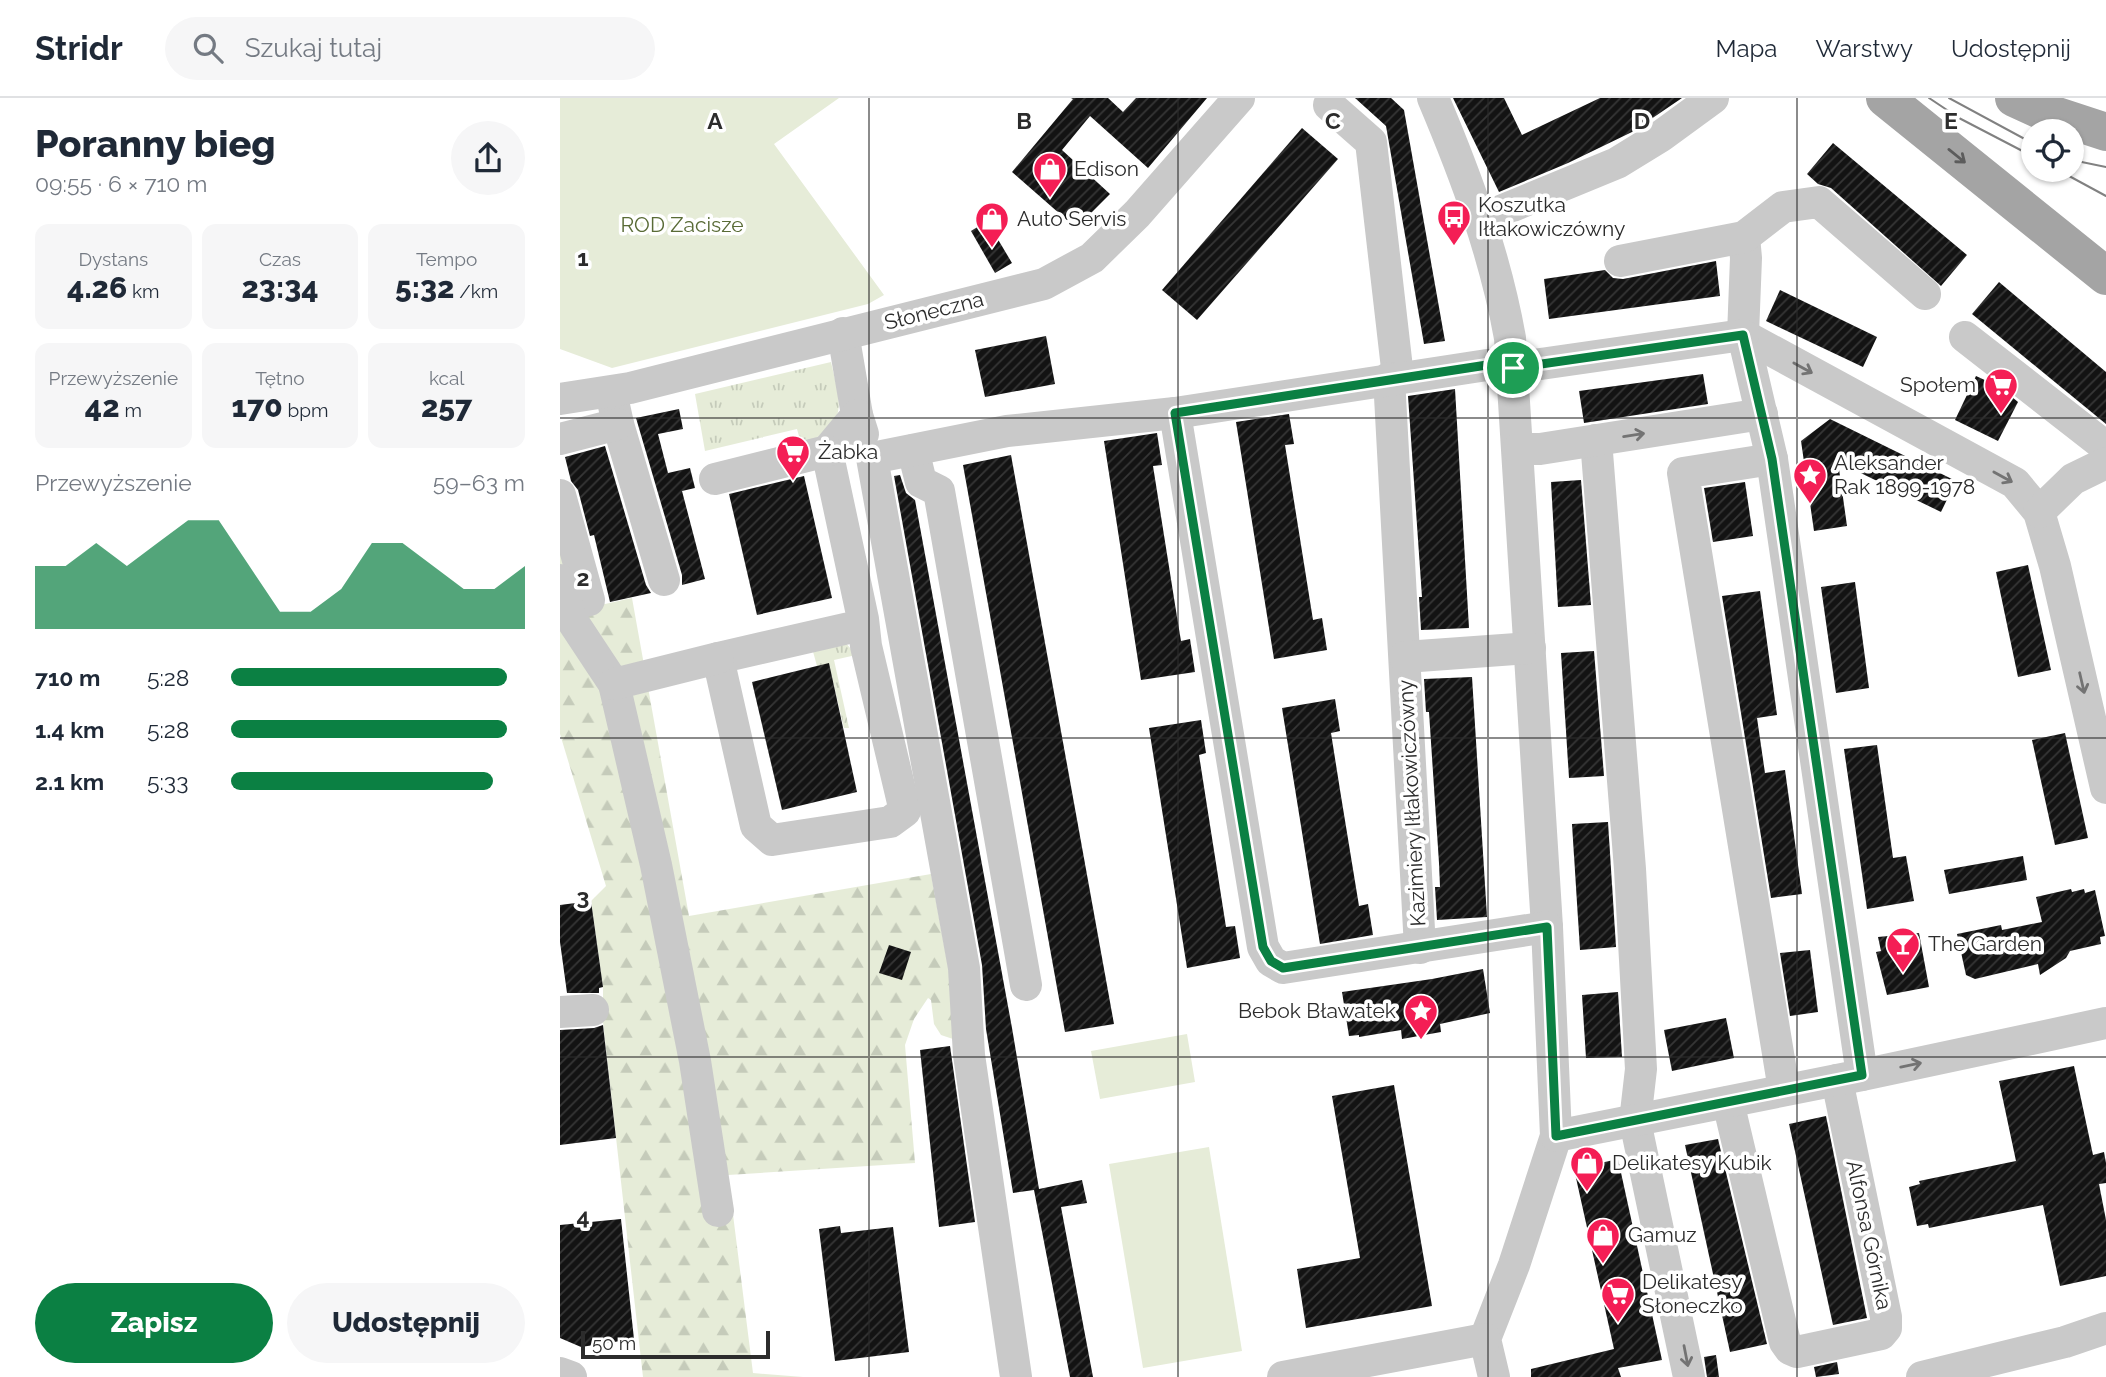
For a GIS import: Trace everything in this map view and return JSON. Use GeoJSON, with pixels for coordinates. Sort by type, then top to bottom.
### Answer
{"type":"FeatureCollection","features":[{"type":"Feature","properties":{"kind":"main road"},"geometry":{"type":"LineString","coordinates":[[1885,98],[2106,276]]}},
{"type":"Feature","properties":{"kind":"main road"},"geometry":{"type":"LineString","coordinates":[[2014,98],[2045,112],[2106,132]]}},
{"type":"Feature","properties":{"kind":"street","name":"Słoneczna"},"geometry":{"type":"LineString","coordinates":[[560,400],[611,391],[1044,284],[1091,258],[1137,214],[1239,98]]}},
{"type":"Feature","properties":{"kind":"street"},"geometry":{"type":"LineString","coordinates":[[1433,98],[1481,219],[1502,294],[1513,368],[1547,927],[1556,1136],[1514,1265],[1485,1339],[1494,1377]]}},
{"type":"Feature","properties":{"kind":"street"},"geometry":{"type":"LineString","coordinates":[[1481,219],[1617,163],[1713,98]]}},
{"type":"Feature","properties":{"kind":"street","name":"Kazimiery Iłłakowiczówny"},"geometry":{"type":"LineString","coordinates":[[1329,105],[1371,142],[1394,378],[1420,948]]}},
{"type":"Feature","properties":{"kind":"street"},"geometry":{"type":"LineString","coordinates":[[1620,261],[1744,237],[1783,207],[1819,202],[1925,294]]}},
{"type":"Feature","properties":{"kind":"street"},"geometry":{"type":"LineString","coordinates":[[1744,237],[1746,258],[1743,335],[1772,459],[1850,1078]]}},
{"type":"Feature","properties":{"kind":"street"},"geometry":{"type":"LineString","coordinates":[[843,333],[857,415],[872,458],[964,968],[969,1055],[1016,1377]]}},
{"type":"Feature","properties":{"kind":"street"},"geometry":{"type":"LineString","coordinates":[[872,458],[1007,431],[1175,413],[1487,365],[1513,368],[1743,335],[2015,483],[2031,500],[2039,512],[2055,566],[2106,788]]}},
{"type":"Feature","properties":{"kind":"street"},"geometry":{"type":"LineString","coordinates":[[1965,337],[2106,447]]}},
{"type":"Feature","properties":{"kind":"street"},"geometry":{"type":"LineString","coordinates":[[611,391],[618,424],[664,580]]}},
{"type":"Feature","properties":{"kind":"street","name":"Kazimiery Iłłakowiczówny"},"geometry":{"type":"LineString","coordinates":[[1175,413],[1263,947],[1271,961],[1283,968],[1547,927]]}},
{"type":"Feature","properties":{"kind":"street"},"geometry":{"type":"LineString","coordinates":[[1518,449],[1540,449],[1762,414]]}},
{"type":"Feature","properties":{"kind":"street"},"geometry":{"type":"LineString","coordinates":[[715,479],[827,451],[857,415]]}},
{"type":"Feature","properties":{"kind":"street"},"geometry":{"type":"LineString","coordinates":[[560,439],[618,424]]}},
{"type":"Feature","properties":{"kind":"street"},"geometry":{"type":"LineString","coordinates":[[1596,440],[1631,896],[1641,1069],[1635,1121],[1689,1377]]}},
{"type":"Feature","properties":{"kind":"street"},"geometry":{"type":"LineString","coordinates":[[928,446],[922,482],[939,491],[1026,985]]}},
{"type":"Feature","properties":{"kind":"street"},"geometry":{"type":"LineString","coordinates":[[718,658],[756,826],[772,840],[890,822],[905,811],[862,625],[863,619],[827,451]]}},
{"type":"Feature","properties":{"kind":"street"},"geometry":{"type":"LineString","coordinates":[[1772,459],[1683,473],[1784,1090]]}},
{"type":"Feature","properties":{"kind":"street"},"geometry":{"type":"LineString","coordinates":[[2039,512],[2073,479],[2106,463]]}},
{"type":"Feature","properties":{"kind":"street"},"geometry":{"type":"LineString","coordinates":[[560,495],[589,600],[564,593]]}},
{"type":"Feature","properties":{"kind":"street"},"geometry":{"type":"LineString","coordinates":[[564,593],[571,619],[614,684],[667,917],[695,1061],[718,1211]]}},
{"type":"Feature","properties":{"kind":"street"},"geometry":{"type":"LineString","coordinates":[[614,684],[862,625]]}},
{"type":"Feature","properties":{"kind":"street","name":"Kazimiery Iłłakowiczówny"},"geometry":{"type":"LineString","coordinates":[[1405,657],[1530,648]]}},
{"type":"Feature","properties":{"kind":"street"},"geometry":{"type":"LineString","coordinates":[[560,1012],[593,1010]]}},
{"type":"Feature","properties":{"kind":"street"},"geometry":{"type":"LineString","coordinates":[[1556,1136],[1850,1078],[2106,1023]]}},
{"type":"Feature","properties":{"kind":"street","name":"Alfonsa Górnika"},"geometry":{"type":"LineString","coordinates":[[1728,1102],[1785,1342],[1790,1349],[1797,1352],[1881,1334],[1886,1328],[1850,1078]]}},
{"type":"Feature","properties":{"kind":"street"},"geometry":{"type":"LineString","coordinates":[[1922,1377],[2065,1342],[2106,1328]]}},
{"type":"Feature","properties":{"kind":"street"},"geometry":{"type":"LineString","coordinates":[[1283,1377],[1366,1369],[1485,1339]]}},
{"type":"Feature","properties":{"kind":"street"},"geometry":{"type":"LineString","coordinates":[[560,1373],[571,1377]]}},
{"type":"Feature","properties":{"kind":"green space","name":"ROD Zacisze"},"geometry":{"type":"Polygon","coordinates":[[[560,98],[839,98],[774,144],[884,295],[868,304],[612,368],[560,349],[560,98]]]}},
{"type":"Feature","properties":{"kind":"green space"},"geometry":{"type":"Polygon","coordinates":[[[831,362],[838,392],[838,412],[834,421],[817,438],[802,447],[797,429],[705,451],[695,394],[831,362]]]}},
{"type":"Feature","properties":{"kind":"green space"},"geometry":{"type":"Polygon","coordinates":[[[560,542],[578,610],[632,598],[689,916],[931,874],[963,1048],[953,1039],[941,1035],[934,1024],[931,1000],[928,998],[914,1019],[905,1045],[915,1163],[728,1175],[753,1373],[803,1377],[643,1377],[603,1022],[603,987],[591,901],[606,886],[560,734],[560,542]]]}},
{"type":"Feature","properties":{"kind":"green space"},"geometry":{"type":"Polygon","coordinates":[[[845,642],[856,655],[834,660],[849,728],[844,728],[829,664],[817,666],[812,648],[845,642]]]}},
{"type":"Feature","properties":{"kind":"green space"},"geometry":{"type":"Polygon","coordinates":[[[1187,1034],[1195,1082],[1100,1099],[1091,1051],[1187,1034]]]}},
{"type":"Feature","properties":{"kind":"green space"},"geometry":{"type":"Polygon","coordinates":[[[1209,1147],[1242,1351],[1143,1368],[1109,1164],[1209,1147]]]}},
{"type":"Feature","properties":{"kind":"building"},"geometry":{"type":"Polygon","coordinates":[[[1071,98],[1108,98],[1123,112],[1136,98],[1207,98],[1148,168],[1090,116],[1062,150],[1110,194],[1076,228],[1012,172],[1073,99],[1071,98]]]}},
{"type":"Feature","properties":{"kind":"building"},"geometry":{"type":"Polygon","coordinates":[[[1355,98],[1391,98],[1404,110],[1445,341],[1424,344],[1386,126],[1355,98]]]}},
{"type":"Feature","properties":{"kind":"building"},"geometry":{"type":"Polygon","coordinates":[[[1453,98],[1504,98],[1522,135],[1600,98],[1682,98],[1632,132],[1499,192],[1453,98]]]}},
{"type":"Feature","properties":{"kind":"building"},"geometry":{"type":"Polygon","coordinates":[[[1302,128],[1338,159],[1197,320],[1162,290],[1302,128]]]}},
{"type":"Feature","properties":{"kind":"building"},"geometry":{"type":"Polygon","coordinates":[[[1833,143],[1967,255],[1941,286],[1831,188],[1818,184],[1807,174],[1833,143]]]}},
{"type":"Feature","properties":{"kind":"building"},"geometry":{"type":"Polygon","coordinates":[[[987,221],[1012,263],[995,273],[971,231],[987,221]]]}},
{"type":"Feature","properties":{"kind":"building"},"geometry":{"type":"Polygon","coordinates":[[[1716,261],[1720,296],[1549,319],[1544,279],[1605,270],[1613,278],[1623,279],[1716,261]]]}},
{"type":"Feature","properties":{"kind":"building"},"geometry":{"type":"Polygon","coordinates":[[[1999,282],[2106,372],[2106,424],[1972,314],[1999,282]]]}},
{"type":"Feature","properties":{"kind":"building"},"geometry":{"type":"Polygon","coordinates":[[[1780,290],[1877,337],[1863,367],[1766,321],[1780,290]]]}},
{"type":"Feature","properties":{"kind":"building"},"geometry":{"type":"Polygon","coordinates":[[[1046,336],[1055,384],[985,397],[975,350],[1046,336]]]}},
{"type":"Feature","properties":{"kind":"building"},"geometry":{"type":"Polygon","coordinates":[[[1703,374],[1708,404],[1584,423],[1579,391],[1703,374]]]}},
{"type":"Feature","properties":{"kind":"building"},"geometry":{"type":"Polygon","coordinates":[[[1976,376],[2000,387],[2018,402],[1998,441],[1955,420],[1976,376]]]}},
{"type":"Feature","properties":{"kind":"building"},"geometry":{"type":"Polygon","coordinates":[[[1455,389],[1469,628],[1421,630],[1419,597],[1422,597],[1408,396],[1455,389]]]}},
{"type":"Feature","properties":{"kind":"building"},"geometry":{"type":"Polygon","coordinates":[[[679,409],[683,429],[658,434],[668,473],[690,468],[695,488],[682,491],[705,579],[682,585],[682,575],[636,418],[679,409]]]}},
{"type":"Feature","properties":{"kind":"building"},"geometry":{"type":"Polygon","coordinates":[[[1289,414],[1294,444],[1285,445],[1313,620],[1322,618],[1327,650],[1274,659],[1236,422],[1289,414]]]}},
{"type":"Feature","properties":{"kind":"building"},"geometry":{"type":"Polygon","coordinates":[[[1830,419],[1956,481],[1941,512],[1838,462],[1847,526],[1814,531],[1801,441],[1830,419]]]}},
{"type":"Feature","properties":{"kind":"building"},"geometry":{"type":"Polygon","coordinates":[[[1157,433],[1162,465],[1153,466],[1177,617],[1181,641],[1190,639],[1195,672],[1141,680],[1104,441],[1157,433]]]}},
{"type":"Feature","properties":{"kind":"building"},"geometry":{"type":"Polygon","coordinates":[[[605,446],[646,585],[651,593],[610,602],[594,535],[590,536],[578,490],[571,481],[565,457],[605,446]]]}},
{"type":"Feature","properties":{"kind":"building"},"geometry":{"type":"Polygon","coordinates":[[[1011,455],[1114,1024],[1065,1032],[963,465],[1011,455]]]}},
{"type":"Feature","properties":{"kind":"building"},"geometry":{"type":"Polygon","coordinates":[[[900,475],[906,493],[915,500],[1039,1189],[1082,1180],[1087,1203],[1061,1207],[1093,1377],[1070,1377],[1034,1190],[1013,1193],[986,1029],[982,965],[894,476],[900,475]]]}},
{"type":"Feature","properties":{"kind":"building"},"geometry":{"type":"Polygon","coordinates":[[[804,476],[832,598],[757,615],[729,494],[804,476]]]}},
{"type":"Feature","properties":{"kind":"building"},"geometry":{"type":"Polygon","coordinates":[[[1581,480],[1591,605],[1558,607],[1551,482],[1581,480]]]}},
{"type":"Feature","properties":{"kind":"building"},"geometry":{"type":"Polygon","coordinates":[[[1745,482],[1753,536],[1713,542],[1704,488],[1745,482]]]}},
{"type":"Feature","properties":{"kind":"building"},"geometry":{"type":"Polygon","coordinates":[[[2028,565],[2051,670],[2018,677],[1996,572],[2028,565]]]}},
{"type":"Feature","properties":{"kind":"building"},"geometry":{"type":"Polygon","coordinates":[[[1855,582],[1869,688],[1836,693],[1821,587],[1855,582]]]}},
{"type":"Feature","properties":{"kind":"building"},"geometry":{"type":"Polygon","coordinates":[[[1760,591],[1777,715],[1757,718],[1765,773],[1785,770],[1802,894],[1771,898],[1722,596],[1760,591]]]}},
{"type":"Feature","properties":{"kind":"building"},"geometry":{"type":"Polygon","coordinates":[[[1594,651],[1604,776],[1569,778],[1561,653],[1594,651]]]}},
{"type":"Feature","properties":{"kind":"building"},"geometry":{"type":"Polygon","coordinates":[[[829,663],[857,792],[782,810],[752,682],[829,663]]]}},
{"type":"Feature","properties":{"kind":"building"},"geometry":{"type":"Polygon","coordinates":[[[1472,677],[1487,917],[1437,920],[1435,887],[1440,887],[1439,863],[1429,712],[1426,712],[1424,679],[1472,677]]]}},
{"type":"Feature","properties":{"kind":"building"},"geometry":{"type":"Polygon","coordinates":[[[1335,699],[1340,731],[1331,733],[1340,790],[1359,906],[1368,904],[1373,935],[1320,944],[1282,708],[1335,699]]]}},
{"type":"Feature","properties":{"kind":"building"},"geometry":{"type":"Polygon","coordinates":[[[1201,720],[1206,753],[1199,755],[1226,927],[1235,926],[1240,958],[1187,968],[1149,728],[1201,720]]]}},
{"type":"Feature","properties":{"kind":"building"},"geometry":{"type":"Polygon","coordinates":[[[2065,733],[2088,838],[2055,845],[2032,740],[2065,733]]]}},
{"type":"Feature","properties":{"kind":"building"},"geometry":{"type":"Polygon","coordinates":[[[1877,745],[1893,858],[1906,856],[1914,901],[1867,909],[1844,749],[1877,745]]]}},
{"type":"Feature","properties":{"kind":"building"},"geometry":{"type":"Polygon","coordinates":[[[1608,822],[1616,947],[1580,950],[1572,824],[1608,822]]]}},
{"type":"Feature","properties":{"kind":"building"},"geometry":{"type":"Polygon","coordinates":[[[2023,856],[2027,880],[1949,894],[1944,870],[2023,856]]]}},
{"type":"Feature","properties":{"kind":"building"},"geometry":{"type":"Polygon","coordinates":[[[2071,889],[2072,892],[2084,889],[2085,893],[2095,890],[2105,936],[2100,937],[2101,944],[2070,951],[2066,958],[2040,975],[2038,964],[1975,979],[1966,975],[1957,934],[2001,925],[2002,930],[2042,922],[2036,897],[2071,889]]]}},
{"type":"Feature","properties":{"kind":"building"},"geometry":{"type":"Polygon","coordinates":[[[591,901],[603,987],[599,988],[599,993],[567,993],[560,942],[560,905],[591,901]]]}},
{"type":"Feature","properties":{"kind":"building"},"geometry":{"type":"Polygon","coordinates":[[[1919,933],[1929,987],[1887,995],[1876,952],[1881,951],[1878,937],[1919,933]]]}},
{"type":"Feature","properties":{"kind":"building"},"geometry":{"type":"Polygon","coordinates":[[[889,945],[911,952],[902,980],[879,973],[889,945]]]}},
{"type":"Feature","properties":{"kind":"building"},"geometry":{"type":"Polygon","coordinates":[[[1810,950],[1818,1012],[1790,1016],[1780,953],[1810,950]]]}},
{"type":"Feature","properties":{"kind":"building"},"geometry":{"type":"Polygon","coordinates":[[[1483,969],[1490,1013],[1440,1024],[1441,1032],[1402,1039],[1401,1030],[1359,1037],[1349,1036],[1342,992],[1483,969]]]}},
{"type":"Feature","properties":{"kind":"building"},"geometry":{"type":"Polygon","coordinates":[[[1618,992],[1622,1057],[1586,1058],[1582,995],[1618,992]]]}},
{"type":"Feature","properties":{"kind":"building"},"geometry":{"type":"Polygon","coordinates":[[[1726,1018],[1734,1058],[1672,1071],[1664,1030],[1726,1018]]]}},
{"type":"Feature","properties":{"kind":"building"},"geometry":{"type":"Polygon","coordinates":[[[603,1025],[616,1138],[560,1145],[560,1030],[603,1025]]]}},
{"type":"Feature","properties":{"kind":"building"},"geometry":{"type":"Polygon","coordinates":[[[950,1046],[975,1222],[939,1227],[920,1050],[950,1046]]]}},
{"type":"Feature","properties":{"kind":"building"},"geometry":{"type":"Polygon","coordinates":[[[2074,1066],[2093,1155],[2104,1152],[2106,1163],[2106,1183],[2099,1184],[2106,1220],[2106,1276],[2060,1286],[2043,1205],[1929,1228],[1928,1224],[1917,1226],[1909,1187],[1920,1184],[1919,1181],[2016,1161],[1999,1081],[2074,1066]]]}},
{"type":"Feature","properties":{"kind":"building"},"geometry":{"type":"Polygon","coordinates":[[[1394,1085],[1432,1306],[1306,1328],[1297,1269],[1360,1258],[1332,1096],[1394,1085]]]}},
{"type":"Feature","properties":{"kind":"building"},"geometry":{"type":"Polygon","coordinates":[[[1826,1116],[1867,1318],[1833,1325],[1789,1124],[1826,1116]]]}},
{"type":"Feature","properties":{"kind":"building"},"geometry":{"type":"Polygon","coordinates":[[[1718,1139],[1767,1344],[1730,1352],[1685,1145],[1718,1139]]]}},
{"type":"Feature","properties":{"kind":"building"},"geometry":{"type":"Polygon","coordinates":[[[1618,1159],[1662,1360],[1618,1368],[1621,1377],[1531,1377],[1531,1369],[1614,1349],[1574,1169],[1618,1159]]]}},
{"type":"Feature","properties":{"kind":"building"},"geometry":{"type":"Polygon","coordinates":[[[621,1219],[634,1339],[581,1347],[560,1338],[560,1225],[621,1219]]]}},
{"type":"Feature","properties":{"kind":"building"},"geometry":{"type":"Polygon","coordinates":[[[840,1226],[841,1233],[893,1227],[909,1352],[835,1361],[819,1229],[840,1226]]]}},
{"type":"Feature","properties":{"kind":"building"},"geometry":{"type":"Polygon","coordinates":[[[1716,1355],[1719,1377],[1707,1377],[1704,1357],[1716,1355]]]}},
{"type":"Feature","properties":{"kind":"building"},"geometry":{"type":"Polygon","coordinates":[[[1837,1362],[1839,1374],[1816,1377],[1814,1367],[1837,1362]]]}},
{"type":"Feature","properties":{"kind":"tram line"},"geometry":{"type":"LineString","coordinates":[[1929,98],[1959,118],[2021,150]]}},
{"type":"Feature","properties":{"kind":"tram line"},"geometry":{"type":"LineString","coordinates":[[1949,98],[2021,137]]}},
{"type":"Feature","properties":{"kind":"tram line"},"geometry":{"type":"LineString","coordinates":[[2084,162],[2106,167]]}},
{"type":"Feature","properties":{"kind":"tram line"},"geometry":{"type":"LineString","coordinates":[[2080,182],[2106,196]]}},
{"type":"Feature","properties":{"kind":"place","name":"Edison"},"geometry":{"type":"Point","coordinates":[1050,199]}},
{"type":"Feature","properties":{"kind":"place","name":"Koszutka Iłłakowiczówny"},"geometry":{"type":"Point","coordinates":[1454,247]}},
{"type":"Feature","properties":{"kind":"place","name":"Auto Servis"},"geometry":{"type":"Point","coordinates":[992,249]}},
{"type":"Feature","properties":{"kind":"place","name":"Społem"},"geometry":{"type":"Point","coordinates":[2001,415]}},
{"type":"Feature","properties":{"kind":"place","name":"Żabka"},"geometry":{"type":"Point","coordinates":[793,482]}},
{"type":"Feature","properties":{"kind":"place","name":"Aleksander Rak 1899-1978"},"geometry":{"type":"Point","coordinates":[1810,505]}},
{"type":"Feature","properties":{"kind":"place","name":"The Garden"},"geometry":{"type":"Point","coordinates":[1903,974]}},
{"type":"Feature","properties":{"kind":"place","name":"Bebok Bławatek"},"geometry":{"type":"Point","coordinates":[1421,1041]}},
{"type":"Feature","properties":{"kind":"place","name":"Delikatesy Kubik"},"geometry":{"type":"Point","coordinates":[1587,1193]}},
{"type":"Feature","properties":{"kind":"place","name":"Gamuz"},"geometry":{"type":"Point","coordinates":[1603,1265]}},
{"type":"Feature","properties":{"kind":"place","name":"Delikatesy Słoneczko"},"geometry":{"type":"Point","coordinates":[1618,1324]}},
{"type":"Feature","properties":{"kind":"route"},"geometry":{"type":"LineString","coordinates":[[1743,335],[1772,459],[1862,1075],[1556,1136],[1547,927],[1283,968],[1271,961],[1263,947],[1175,413],[1487,365],[1513,368],[1743,335]]}}]}
